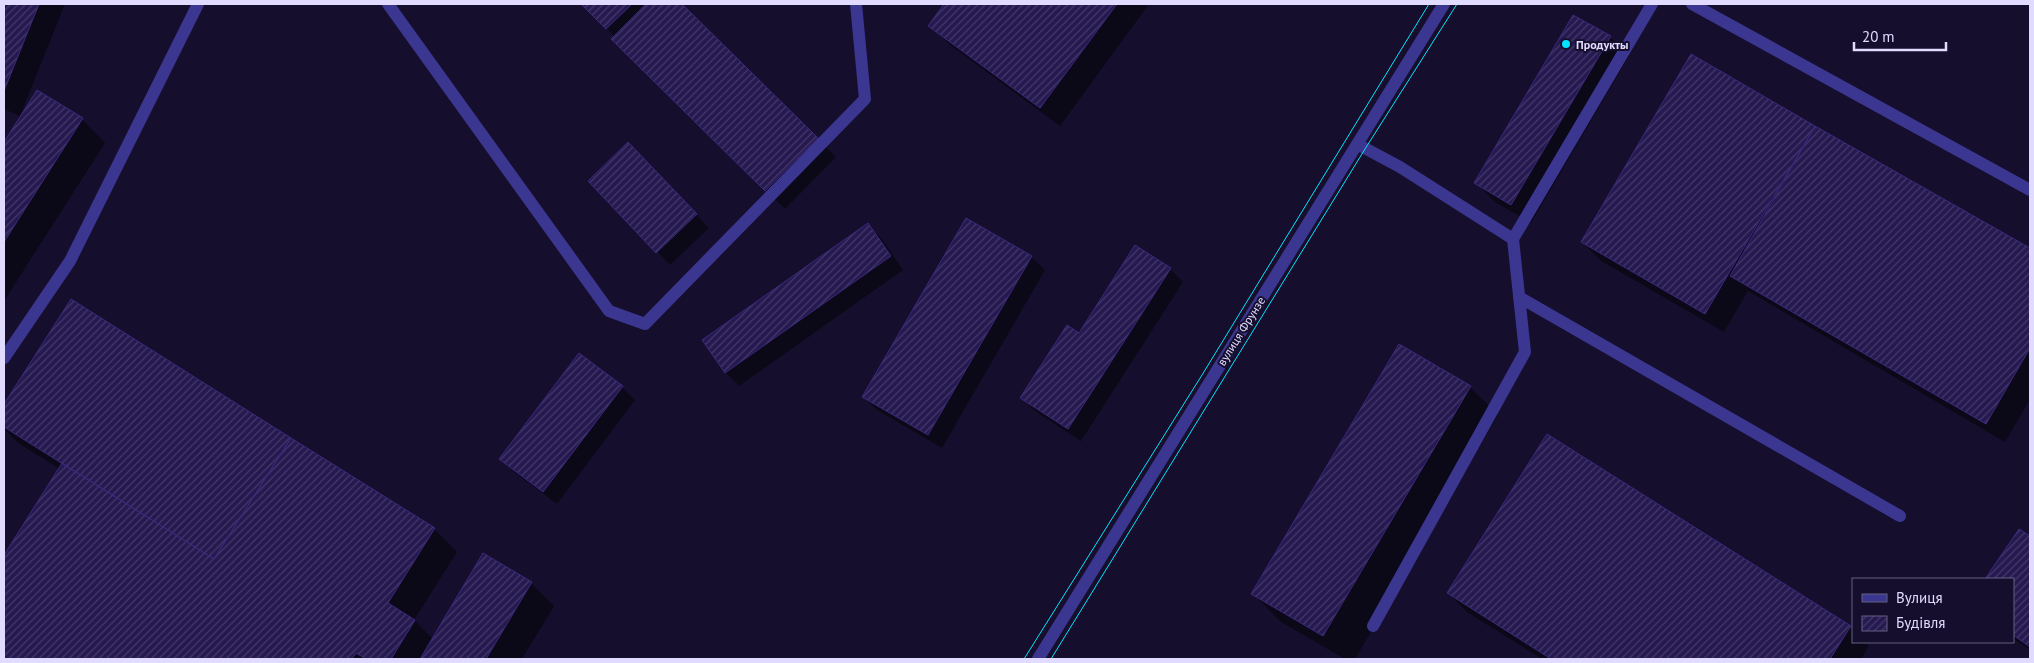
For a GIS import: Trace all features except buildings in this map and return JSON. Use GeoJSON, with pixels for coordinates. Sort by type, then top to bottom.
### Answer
{"type":"FeatureCollection","features":[{"type":"Feature","properties":{"kind":"street"},"geometry":{"type":"LineString","coordinates":[[4,358],[70,261],[198,4]]}},
{"type":"Feature","properties":{"kind":"street"},"geometry":{"type":"LineString","coordinates":[[388,4],[609,311],[645,324],[865,99],[856,4]]}},
{"type":"Feature","properties":{"kind":"street","name":"вулиця Фрунзе"},"geometry":{"type":"LineString","coordinates":[[1038,659],[1444,4]]}},
{"type":"Feature","properties":{"kind":"street"},"geometry":{"type":"LineString","coordinates":[[1373,626],[1525,352],[1514,239],[1652,4]]}},
{"type":"Feature","properties":{"kind":"street"},"geometry":{"type":"LineString","coordinates":[[1692,4],[2030,190]]}},
{"type":"Feature","properties":{"kind":"street"},"geometry":{"type":"LineString","coordinates":[[1357,144],[1400,167],[1514,239]]}},
{"type":"Feature","properties":{"kind":"street"},"geometry":{"type":"LineString","coordinates":[[1519,297],[1900,516]]}},
{"type":"Feature","properties":{"kind":"tram line"},"geometry":{"type":"LineString","coordinates":[[1024,659],[1202,375],[1429,4]]}},
{"type":"Feature","properties":{"kind":"tram line"},"geometry":{"type":"LineString","coordinates":[[1051,659],[1365,149],[1457,4]]}},
{"type":"Feature","properties":{"kind":"place","name":"Продукты"},"geometry":{"type":"Point","coordinates":[1566,44]}}]}
